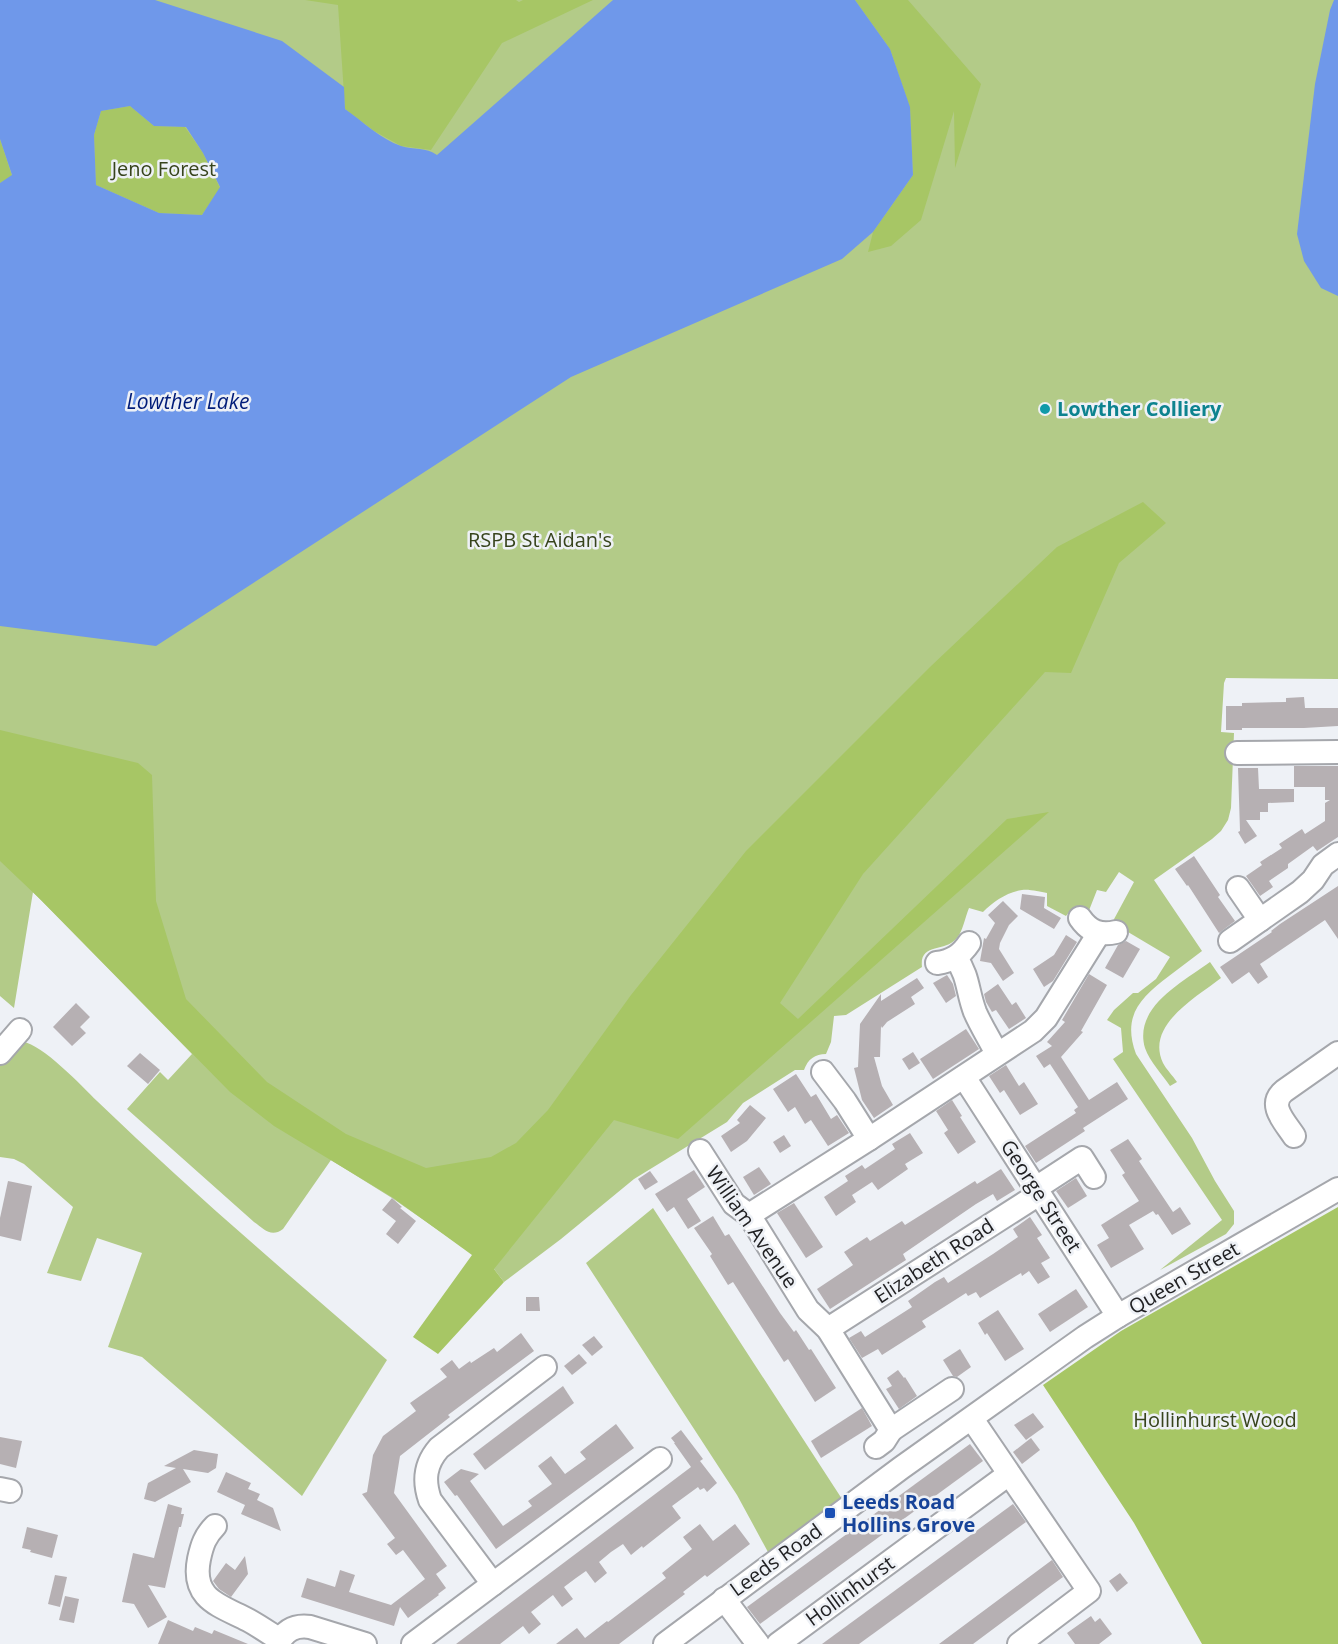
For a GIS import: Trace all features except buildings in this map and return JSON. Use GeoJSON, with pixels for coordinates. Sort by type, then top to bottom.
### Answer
{"type":"FeatureCollection","features":[{"type":"Feature","properties":{"kind":"street"},"geometry":{"type":"LineString","coordinates":[[1237,753],[1338,752]]}},
{"type":"Feature","properties":{"kind":"street"},"geometry":{"type":"LineString","coordinates":[[1230,941],[1300,892],[1323,865],[1338,854]]}},
{"type":"Feature","properties":{"kind":"street"},"geometry":{"type":"LineString","coordinates":[[1238,888],[1260,920]]}},
{"type":"Feature","properties":{"kind":"street"},"geometry":{"type":"LineString","coordinates":[[749,1215],[1033,1031],[1046,1018],[1107,933],[1086,926],[1080,918]]}},
{"type":"Feature","properties":{"kind":"street"},"geometry":{"type":"LineString","coordinates":[[954,955],[967,978],[976,1013],[997,1054]]}},
{"type":"Feature","properties":{"kind":"street"},"geometry":{"type":"LineString","coordinates":[[0,1053],[20,1030]]}},
{"type":"Feature","properties":{"kind":"street"},"geometry":{"type":"LineString","coordinates":[[1294,1136],[1277,1108],[1277,1099],[1284,1091],[1338,1053]]}},
{"type":"Feature","properties":{"kind":"street"},"geometry":{"type":"LineString","coordinates":[[823,1072],[869,1139]]}},
{"type":"Feature","properties":{"kind":"street","name":"George Street"},"geometry":{"type":"LineString","coordinates":[[964,1077],[1118,1316]]}},
{"type":"Feature","properties":{"kind":"street","name":"William Avenue"},"geometry":{"type":"LineString","coordinates":[[700,1151],[734,1204],[749,1215],[808,1310],[828,1329],[884,1438],[952,1389]]}},
{"type":"Feature","properties":{"kind":"street","name":"Elizabeth Road"},"geometry":{"type":"LineString","coordinates":[[828,1329],[1038,1191],[1092,1161]]}},
{"type":"Feature","properties":{"kind":"street","name":"Queen Street"},"geometry":{"type":"LineString","coordinates":[[1035,1373],[1118,1316],[1338,1189]]}},
{"type":"Feature","properties":{"kind":"street"},"geometry":{"type":"LineString","coordinates":[[493,1584],[430,1500],[425,1478],[427,1467],[439,1448],[545,1368]]}},
{"type":"Feature","properties":{"kind":"street","name":"Leeds Road"},"geometry":{"type":"LineString","coordinates":[[664,1644],[1035,1373]]}},
{"type":"Feature","properties":{"kind":"street"},"geometry":{"type":"LineString","coordinates":[[972,1419],[1089,1592],[1018,1644]]}},
{"type":"Feature","properties":{"kind":"street"},"geometry":{"type":"LineString","coordinates":[[413,1644],[660,1458]]}},
{"type":"Feature","properties":{"kind":"street","name":"Hollinhurst"},"geometry":{"type":"LineString","coordinates":[[778,1644],[1009,1474]]}},
{"type":"Feature","properties":{"kind":"street"},"geometry":{"type":"LineString","coordinates":[[215,1526],[203,1542],[197,1571],[198,1583],[213,1602],[256,1624],[279,1642],[285,1633],[301,1626],[365,1644]]}},
{"type":"Feature","properties":{"kind":"street"},"geometry":{"type":"LineString","coordinates":[[724,1599],[758,1644]]}},
{"type":"Feature","properties":{"kind":"green space","name":"RSPB St Aidan's"},"geometry":{"type":"Polygon","coordinates":[[[0,0],[1338,0],[1338,679],[1226,678],[1221,732],[1234,733],[1231,808],[1228,820],[1212,839],[1154,880],[1202,951],[1142,1000],[1136,1009],[1131,1029],[1136,1054],[1192,1138],[1234,1211],[1234,1224],[1226,1234],[1160,1270],[1222,1220],[1113,1059],[1123,1052],[1121,1028],[1107,1020],[1114,1010],[1133,993],[1138,993],[1156,979],[1170,957],[1128,932],[1123,923],[1113,921],[1134,882],[1119,872],[1106,892],[1097,890],[1088,913],[1076,908],[1066,916],[1047,906],[1047,893],[1028,890],[1006,895],[983,912],[969,908],[956,939],[924,954],[922,967],[846,1015],[834,1016],[831,1042],[826,1054],[815,1056],[804,1070],[795,1070],[743,1103],[727,1122],[634,1179],[504,1282],[494,1269],[392,1198],[331,1160],[283,1229],[271,1233],[254,1222],[127,1109],[160,1072],[168,1080],[192,1054],[33,892],[14,1008],[0,996],[0,0]]]}},
{"type":"Feature","properties":{"kind":"green space"},"geometry":{"type":"Polygon","coordinates":[[[305,0],[516,0],[519,2],[523,0],[593,0],[502,43],[431,150],[401,146],[374,131],[345,109],[338,5],[305,0]]]}},
{"type":"Feature","properties":{"kind":"green space"},"geometry":{"type":"Polygon","coordinates":[[[855,0],[908,0],[981,84],[955,168],[954,111],[921,220],[891,246],[868,252],[873,232],[913,175],[910,108],[890,49],[855,0]]]}},
{"type":"Feature","properties":{"kind":"green space","name":"Jeno Forest"},"geometry":{"type":"Polygon","coordinates":[[[130,106],[154,126],[185,127],[203,153],[220,188],[202,215],[159,213],[96,185],[94,135],[101,111],[130,106]]]}},
{"type":"Feature","properties":{"kind":"green space"},"geometry":{"type":"Polygon","coordinates":[[[0,139],[12,176],[0,183],[0,139]]]}},
{"type":"Feature","properties":{"kind":"green space"},"geometry":{"type":"Polygon","coordinates":[[[1143,502],[1166,523],[1119,563],[1071,673],[1045,672],[863,874],[780,1003],[798,1019],[1007,819],[1049,812],[678,1139],[614,1120],[494,1269],[504,1282],[438,1354],[413,1337],[472,1255],[392,1197],[274,1126],[230,1092],[0,861],[0,730],[138,763],[152,775],[156,901],[186,999],[267,1082],[346,1134],[426,1168],[491,1157],[516,1143],[548,1110],[631,995],[746,851],[930,667],[1057,547],[1143,502]]]}},
{"type":"Feature","properties":{"kind":"green space"},"geometry":{"type":"Polygon","coordinates":[[[1210,962],[1221,978],[1176,1013],[1161,1036],[1159,1049],[1163,1063],[1177,1082],[1170,1086],[1145,1048],[1143,1033],[1146,1020],[1153,1008],[1174,987],[1210,962]]]}},
{"type":"Feature","properties":{"kind":"green space"},"geometry":{"type":"Polygon","coordinates":[[[23,1042],[31,1044],[62,1067],[204,1200],[387,1360],[302,1496],[142,1357],[108,1347],[142,1253],[97,1238],[81,1281],[47,1273],[73,1207],[24,1164],[14,1159],[0,1157],[0,1062],[23,1042]]]}},
{"type":"Feature","properties":{"kind":"green space","name":"Hollinhurst Wood"},"geometry":{"type":"Polygon","coordinates":[[[1338,1207],[1338,1644],[1202,1644],[1134,1523],[1043,1385],[1121,1331],[1338,1207]]]}},
{"type":"Feature","properties":{"kind":"green space"},"geometry":{"type":"Polygon","coordinates":[[[653,1208],[842,1499],[768,1552],[737,1495],[586,1263],[653,1208]]]}},
{"type":"Feature","properties":{"kind":"water","name":"Lowther Lake"},"geometry":{"type":"Polygon","coordinates":[[[0,0],[155,0],[282,41],[344,87],[345,109],[372,129],[401,146],[433,152],[437,155],[613,0],[855,0],[890,49],[910,107],[913,175],[873,232],[842,259],[571,377],[156,646],[0,626],[0,183],[12,175],[0,139],[0,0]],[[130,106],[101,111],[94,135],[96,185],[159,213],[202,215],[220,187],[203,153],[186,127],[154,126],[130,106]]]}},
{"type":"Feature","properties":{"kind":"water"},"geometry":{"type":"Polygon","coordinates":[[[1334,0],[1338,0],[1338,296],[1321,288],[1304,261],[1297,234],[1315,84],[1334,0]]]}},
{"type":"Feature","properties":{"kind":"place","name":"Lowther Colliery"},"geometry":{"type":"Point","coordinates":[1045,409]}},
{"type":"Feature","properties":{"kind":"place","name":"Leeds Road Hollins Grove"},"geometry":{"type":"Point","coordinates":[830,1513]}}]}
